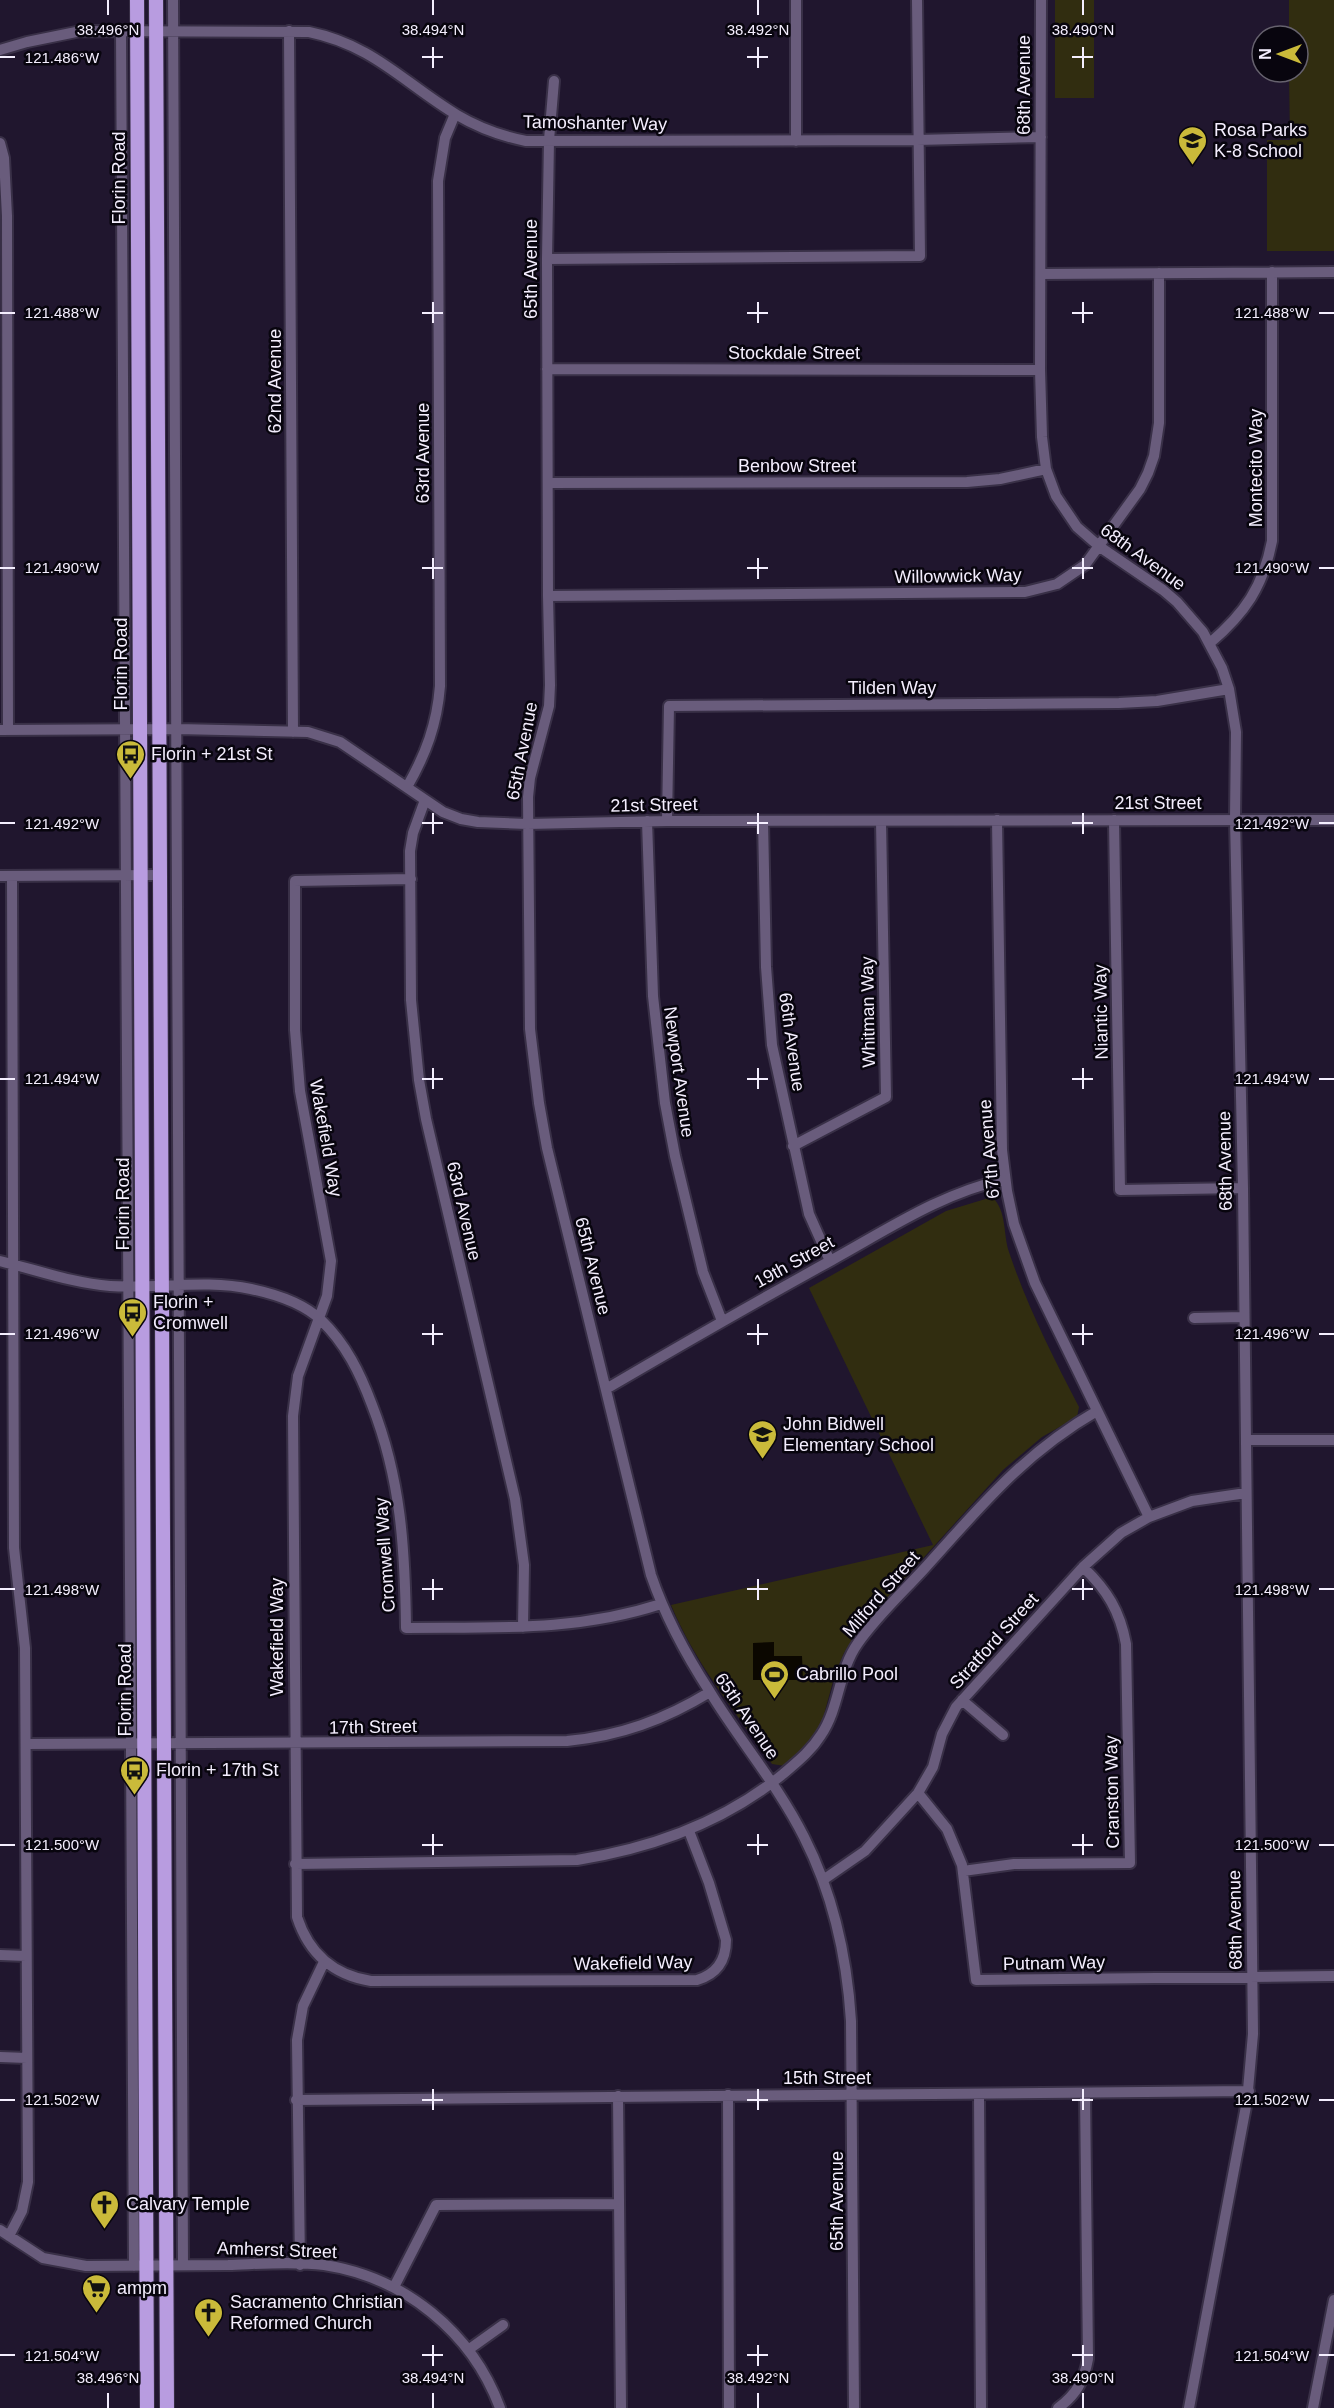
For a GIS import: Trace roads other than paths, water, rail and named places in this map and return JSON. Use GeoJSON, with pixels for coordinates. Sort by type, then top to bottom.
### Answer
{"type":"FeatureCollection","features":[{"type":"Feature","properties":{"kind":"main road","name":"Florin Road"},"geometry":{"type":"LineString","coordinates":[[137,0],[139,729],[132,875],[140,2266],[147,2408]]}},
{"type":"Feature","properties":{"kind":"main road","name":"Florin Road"},"geometry":{"type":"LineString","coordinates":[[156,0],[166,2408]]}},
{"type":"Feature","properties":{"kind":"street"},"geometry":{"type":"LineString","coordinates":[[174,0],[183,2265]]}},
{"type":"Feature","properties":{"kind":"street"},"geometry":{"type":"LineString","coordinates":[[796,0],[796,141]]}},
{"type":"Feature","properties":{"kind":"street"},"geometry":{"type":"LineString","coordinates":[[547,259],[920,256],[917,0]]}},
{"type":"Feature","properties":{"kind":"street","name":"68th Avenue"},"geometry":{"type":"LineString","coordinates":[[1041,0],[1040,370],[1042,445],[1046,470],[1056,496],[1065,512],[1077,526],[1100,547],[1143,575],[1177,602],[1210,643],[1229,689],[1236,732],[1235,819],[1253,2034],[1249,2091],[1189,2408]]}},
{"type":"Feature","properties":{"kind":"street","name":"Tamoshanter Way"},"geometry":{"type":"LineString","coordinates":[[0,50],[72,33],[290,31],[329,36],[366,52],[455,114],[488,130],[526,141],[796,141],[1041,137]]}},
{"type":"Feature","properties":{"kind":"street","name":"62nd Avenue"},"geometry":{"type":"LineString","coordinates":[[290,31],[293,732]]}},
{"type":"Feature","properties":{"kind":"street","name":"Florin Road"},"geometry":{"type":"LineString","coordinates":[[121,32],[124,729],[132,875]]}},
{"type":"Feature","properties":{"kind":"street","name":"65th Avenue"},"geometry":{"type":"LineString","coordinates":[[554,81],[549,140],[547,259],[549,706],[530,778],[527,824],[528,991],[533,1066],[548,1148],[651,1575],[661,1604],[710,1692],[772,1783],[804,1836],[823,1880],[838,1929],[849,1990],[853,2095],[854,2408]]}},
{"type":"Feature","properties":{"kind":"street","name":"63rd Avenue"},"geometry":{"type":"LineString","coordinates":[[407,787],[426,752],[433,730],[440,686],[438,181],[446,138],[455,114]]}},
{"type":"Feature","properties":{"kind":"street"},"geometry":{"type":"LineString","coordinates":[[0,143],[5,168],[4,730]]}},
{"type":"Feature","properties":{"kind":"street"},"geometry":{"type":"LineString","coordinates":[[1041,274],[1334,272]]}},
{"type":"Feature","properties":{"kind":"street","name":"Willowwick Way"},"geometry":{"type":"LineString","coordinates":[[548,596],[1024,592],[1057,584],[1085,565],[1100,547],[1140,489],[1154,456],[1159,423],[1159,273]]}},
{"type":"Feature","properties":{"kind":"street","name":"Montecito Way"},"geometry":{"type":"LineString","coordinates":[[1210,643],[1231,625],[1255,593],[1268,561],[1272,541],[1272,273]]}},
{"type":"Feature","properties":{"kind":"street","name":"Stockdale Street"},"geometry":{"type":"LineString","coordinates":[[547,369],[1040,370]]}},
{"type":"Feature","properties":{"kind":"street","name":"Benbow Street"},"geometry":{"type":"LineString","coordinates":[[548,483],[967,482],[1000,479],[1046,470]]}},
{"type":"Feature","properties":{"kind":"street","name":"Tilden Way"},"geometry":{"type":"LineString","coordinates":[[667,821],[669,706],[1119,703],[1157,701],[1229,689]]}},
{"type":"Feature","properties":{"kind":"street","name":"21st Street"},"geometry":{"type":"LineString","coordinates":[[4,730],[177,729],[293,732],[325,736],[340,742],[443,812],[461,819],[527,824],[647,821],[1334,820]]}},
{"type":"Feature","properties":{"kind":"street","name":"63rd Avenue"},"geometry":{"type":"LineString","coordinates":[[425,800],[413,833],[410,851],[411,1000],[419,1080],[426,1119],[515,1499],[524,1565],[523,1627]]}},
{"type":"Feature","properties":{"kind":"street","name":"67th Avenue"},"geometry":{"type":"LineString","coordinates":[[997,820],[1001,1129],[1005,1179],[1014,1224],[1035,1282],[1149,1517]]}},
{"type":"Feature","properties":{"kind":"street","name":"Niantic Way"},"geometry":{"type":"LineString","coordinates":[[1114,820],[1120,1190],[1242,1188]]}},
{"type":"Feature","properties":{"kind":"street","name":"Newport Avenue"},"geometry":{"type":"LineString","coordinates":[[647,821],[652,996],[665,1103],[675,1156],[703,1272],[722,1321]]}},
{"type":"Feature","properties":{"kind":"street","name":"66th Avenue"},"geometry":{"type":"LineString","coordinates":[[763,821],[768,1000],[778,1077],[809,1214],[830,1261]]}},
{"type":"Feature","properties":{"kind":"street","name":"Whitman Way"},"geometry":{"type":"LineString","coordinates":[[793,1146],[886,1097],[881,821]]}},
{"type":"Feature","properties":{"kind":"street"},"geometry":{"type":"LineString","coordinates":[[5,2233],[22,2211],[28,2182],[25,1648],[14,1548],[13,1264],[6,876],[160,875]]}},
{"type":"Feature","properties":{"kind":"street","name":"Wakefield Way"},"geometry":{"type":"LineString","coordinates":[[411,879],[295,881],[296,1056],[304,1117],[331,1262],[330,1280],[320,1319],[298,1376],[293,1416],[297,1917],[308,1943],[324,1962],[344,1974],[371,1981],[697,1980],[705,1977],[720,1964],[726,1949],[726,1940],[709,1882],[689,1831]]}},
{"type":"Feature","properties":{"kind":"street","name":"19th Street"},"geometry":{"type":"LineString","coordinates":[[606,1389],[722,1321],[937,1201],[976,1186],[1005,1179]]}},
{"type":"Feature","properties":{"kind":"street","name":"Cromwell Way"},"geometry":{"type":"LineString","coordinates":[[0,1261],[89,1284],[228,1285],[250,1288],[283,1298],[320,1319],[354,1362],[376,1414],[389,1455],[402,1520],[406,1628],[575,1624],[631,1614],[661,1604]]}},
{"type":"Feature","properties":{"kind":"street"},"geometry":{"type":"LineString","coordinates":[[1194,1318],[1244,1317]]}},
{"type":"Feature","properties":{"kind":"street","name":"Milford Street"},"geometry":{"type":"LineString","coordinates":[[295,1864],[577,1860],[638,1849],[689,1831],[739,1805],[772,1783],[800,1760],[822,1735],[830,1720],[848,1661],[868,1630],[1002,1482],[1041,1448],[1097,1411]]}},
{"type":"Feature","properties":{"kind":"street"},"geometry":{"type":"LineString","coordinates":[[1246,1440],[1334,1440]]}},
{"type":"Feature","properties":{"kind":"street","name":"Stratford Street"},"geometry":{"type":"LineString","coordinates":[[823,1880],[864,1851],[918,1792],[933,1767],[948,1720],[962,1700],[1083,1567],[1122,1533],[1149,1517],[1192,1501],[1246,1493]]}},
{"type":"Feature","properties":{"kind":"street","name":"Cranston Way"},"geometry":{"type":"LineString","coordinates":[[963,1871],[1014,1864],[1130,1863],[1126,1644],[1118,1612],[1111,1599],[1101,1584],[1083,1567]]}},
{"type":"Feature","properties":{"kind":"street","name":"17th Street"},"geometry":{"type":"LineString","coordinates":[[26,1744],[567,1741],[596,1738],[636,1728],[667,1717],[710,1692]]}},
{"type":"Feature","properties":{"kind":"street"},"geometry":{"type":"LineString","coordinates":[[962,1700],[1003,1735]]}},
{"type":"Feature","properties":{"kind":"street","name":"Putnam Way"},"geometry":{"type":"LineString","coordinates":[[918,1792],[947,1829],[963,1871],[976,1980],[1334,1976]]}},
{"type":"Feature","properties":{"kind":"street"},"geometry":{"type":"LineString","coordinates":[[0,1955],[26,1956]]}},
{"type":"Feature","properties":{"kind":"street"},"geometry":{"type":"LineString","coordinates":[[300,2265],[296,2100],[299,2023],[310,1989],[324,1962]]}},
{"type":"Feature","properties":{"kind":"street"},"geometry":{"type":"LineString","coordinates":[[0,2057],[27,2058]]}},
{"type":"Feature","properties":{"kind":"street","name":"15th Street"},"geometry":{"type":"LineString","coordinates":[[296,2100],[1249,2091]]}},
{"type":"Feature","properties":{"kind":"street"},"geometry":{"type":"LineString","coordinates":[[1058,2408],[1068,2401],[1082,2383],[1088,2359],[1085,2093]]}},
{"type":"Feature","properties":{"kind":"street"},"geometry":{"type":"LineString","coordinates":[[979,2094],[981,2408]]}},
{"type":"Feature","properties":{"kind":"street"},"geometry":{"type":"LineString","coordinates":[[728,2095],[729,2408]]}},
{"type":"Feature","properties":{"kind":"street"},"geometry":{"type":"LineString","coordinates":[[618,2096],[621,2408]]}},
{"type":"Feature","properties":{"kind":"street"},"geometry":{"type":"LineString","coordinates":[[394,2287],[436,2205],[619,2204]]}},
{"type":"Feature","properties":{"kind":"street","name":"Amherst Street"},"geometry":{"type":"LineString","coordinates":[[5,2233],[53,2262],[86,2266],[321,2265],[343,2269],[394,2287],[441,2320],[468,2350],[490,2385],[500,2408]]}},
{"type":"Feature","properties":{"kind":"street"},"geometry":{"type":"LineString","coordinates":[[1312,2408],[1331,2335],[1334,2300]]}},
{"type":"Feature","properties":{"kind":"street"},"geometry":{"type":"LineString","coordinates":[[468,2350],[503,2325]]}},
{"type":"Feature","properties":{"kind":"place","name":"Rosa Parks K-8 School"},"geometry":{"type":"Point","coordinates":[1193,166]}},
{"type":"Feature","properties":{"kind":"place","name":"Florin + 21st St"},"geometry":{"type":"Point","coordinates":[130,780]}},
{"type":"Feature","properties":{"kind":"place","name":"Florin + Cromwell"},"geometry":{"type":"Point","coordinates":[132,1338]}},
{"type":"Feature","properties":{"kind":"place","name":"John Bidwell Elementary School"},"geometry":{"type":"Point","coordinates":[762,1460]}},
{"type":"Feature","properties":{"kind":"place","name":"Cabrillo Pool"},"geometry":{"type":"Point","coordinates":[775,1700]}},
{"type":"Feature","properties":{"kind":"place","name":"Florin + 17th St"},"geometry":{"type":"Point","coordinates":[135,1796]}},
{"type":"Feature","properties":{"kind":"place","name":"Calvary Temple"},"geometry":{"type":"Point","coordinates":[105,2230]}},
{"type":"Feature","properties":{"kind":"place","name":"ampm"},"geometry":{"type":"Point","coordinates":[96,2314]}},
{"type":"Feature","properties":{"kind":"place","name":"Sacramento Christian Reformed Church"},"geometry":{"type":"Point","coordinates":[209,2338]}}]}
